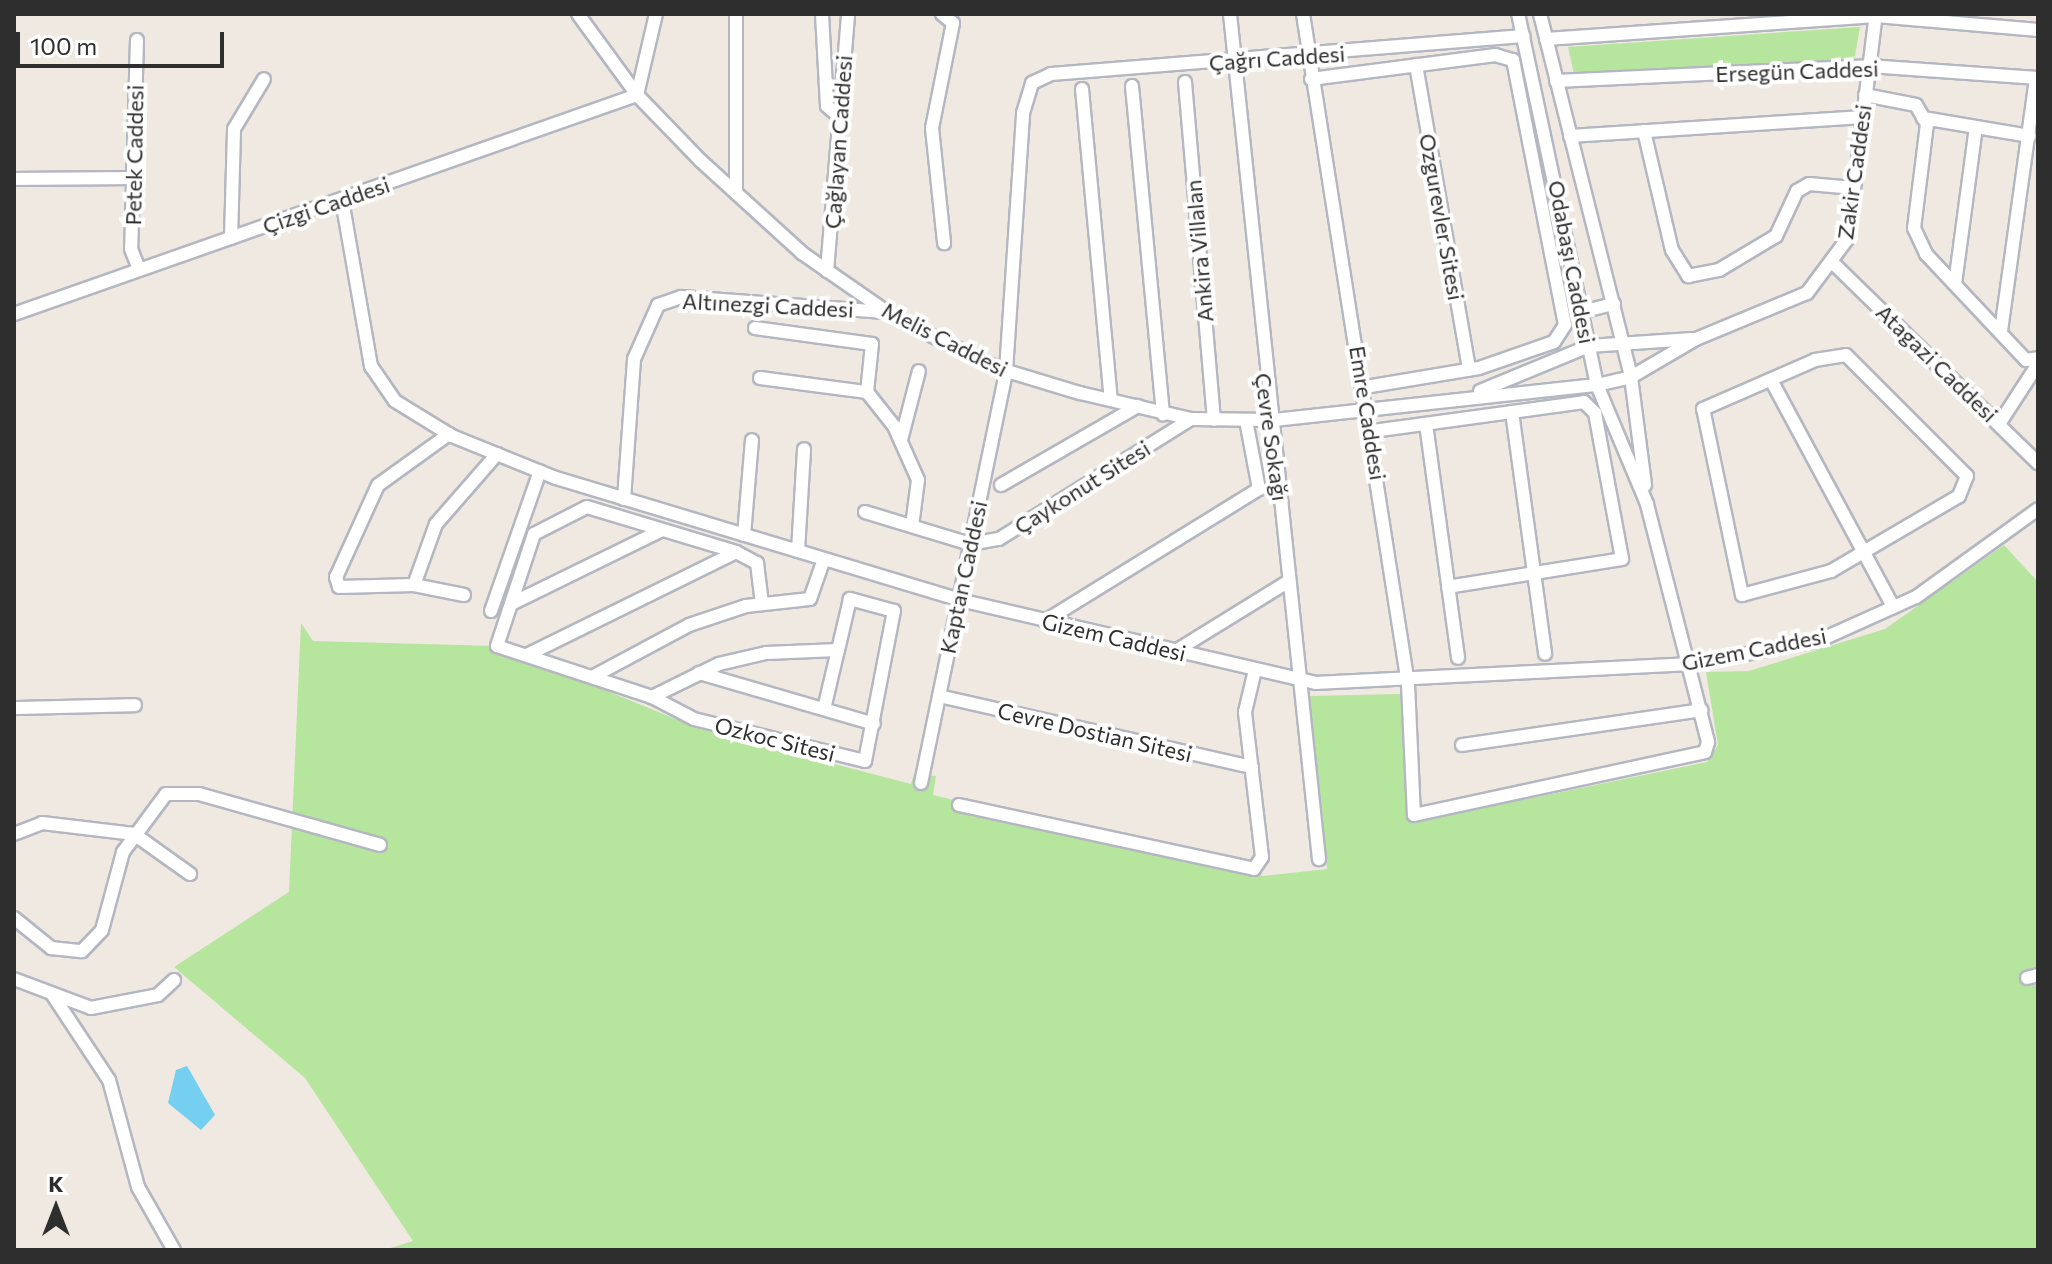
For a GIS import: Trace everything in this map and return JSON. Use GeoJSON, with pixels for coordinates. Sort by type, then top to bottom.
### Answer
{"type":"FeatureCollection","features":[{"type":"Feature","properties":{"kind":"street","name":"Melis Caddesi"},"geometry":{"type":"LineString","coordinates":[[578,14],[637,95],[736,193],[827,271],[886,312],[1006,371],[1163,415],[1191,419],[1274,420],[1369,412],[1473,394],[1597,385],[1631,377],[1696,339]]}},
{"type":"Feature","properties":{"kind":"street"},"geometry":{"type":"LineString","coordinates":[[637,95],[656,14]]}},
{"type":"Feature","properties":{"kind":"street"},"geometry":{"type":"LineString","coordinates":[[736,14],[736,193]]}},
{"type":"Feature","properties":{"kind":"street"},"geometry":{"type":"LineString","coordinates":[[822,14],[827,106],[842,119]]}},
{"type":"Feature","properties":{"kind":"street","name":"Çağlayan Caddesi"},"geometry":{"type":"LineString","coordinates":[[827,271],[842,119],[848,14]]}},
{"type":"Feature","properties":{"kind":"street"},"geometry":{"type":"LineString","coordinates":[[942,14],[955,18],[935,85],[932,128],[944,243]]}},
{"type":"Feature","properties":{"kind":"street","name":"Çevre Sokağı"},"geometry":{"type":"LineString","coordinates":[[1230,14],[1265,399],[1274,420],[1298,679],[1319,859]]}},
{"type":"Feature","properties":{"kind":"street","name":"Emre Caddesi"},"geometry":{"type":"LineString","coordinates":[[1303,14],[1311,79],[1373,431],[1408,684],[1414,815]]}},
{"type":"Feature","properties":{"kind":"street","name":"Odabaşı Caddesi"},"geometry":{"type":"LineString","coordinates":[[1414,815],[1705,752],[1701,710],[1691,664],[1647,504],[1597,385],[1518,14]]}},
{"type":"Feature","properties":{"kind":"street","name":"Odabaşı Caddesi"},"geometry":{"type":"LineString","coordinates":[[1540,14],[1631,377],[1647,504]]}},
{"type":"Feature","properties":{"kind":"street"},"geometry":{"type":"LineString","coordinates":[[1546,39],[1876,15],[2038,30]]}},
{"type":"Feature","properties":{"kind":"street","name":"Zakir Caddesi"},"geometry":{"type":"LineString","coordinates":[[1696,339],[1807,293],[1835,265],[1848,238],[1876,15]]}},
{"type":"Feature","properties":{"kind":"street","name":"Çağrı Caddesi"},"geometry":{"type":"LineString","coordinates":[[1032,83],[1051,74],[1308,57],[1523,36]]}},
{"type":"Feature","properties":{"kind":"street","name":"Petek Caddesi"},"geometry":{"type":"LineString","coordinates":[[137,40],[131,249],[139,269]]}},
{"type":"Feature","properties":{"kind":"street"},"geometry":{"type":"LineString","coordinates":[[1311,79],[1495,55],[1513,60],[1565,325],[1554,342],[1469,369],[1365,387]]}},
{"type":"Feature","properties":{"kind":"street","name":"Ozgurevler Sitesi"},"geometry":{"type":"LineString","coordinates":[[1416,65],[1469,369]]}},
{"type":"Feature","properties":{"kind":"street","name":"Ersegün Caddesi"},"geometry":{"type":"LineString","coordinates":[[1556,81],[1869,66],[2037,78]]}},
{"type":"Feature","properties":{"kind":"street"},"geometry":{"type":"LineString","coordinates":[[2001,331],[2037,78]]}},
{"type":"Feature","properties":{"kind":"street"},"geometry":{"type":"LineString","coordinates":[[231,238],[234,129],[264,79]]}},
{"type":"Feature","properties":{"kind":"street","name":"Ankira Villalan"},"geometry":{"type":"LineString","coordinates":[[1185,82],[1214,420]]}},
{"type":"Feature","properties":{"kind":"street","name":"Kaptan Caddesi"},"geometry":{"type":"LineString","coordinates":[[921,783],[1006,371],[1023,113],[1032,83]]}},
{"type":"Feature","properties":{"kind":"street"},"geometry":{"type":"LineString","coordinates":[[1132,86],[1163,415]]}},
{"type":"Feature","properties":{"kind":"street"},"geometry":{"type":"LineString","coordinates":[[1082,89],[1111,399]]}},
{"type":"Feature","properties":{"kind":"street","name":"Çizgi Caddesi"},"geometry":{"type":"LineString","coordinates":[[14,314],[637,95]]}},
{"type":"Feature","properties":{"kind":"street"},"geometry":{"type":"LineString","coordinates":[[1865,95],[1916,105],[1923,118],[1914,228],[1926,254],[2026,360],[2038,361],[1999,424]]}},
{"type":"Feature","properties":{"kind":"street"},"geometry":{"type":"LineString","coordinates":[[1570,136],[1863,117]]}},
{"type":"Feature","properties":{"kind":"street"},"geometry":{"type":"LineString","coordinates":[[1923,118],[2029,136]]}},
{"type":"Feature","properties":{"kind":"street"},"geometry":{"type":"LineString","coordinates":[[1955,284],[1976,127]]}},
{"type":"Feature","properties":{"kind":"street"},"geometry":{"type":"LineString","coordinates":[[1644,131],[1672,250],[1688,276],[1719,270],[1776,236],[1797,191],[1809,184],[1854,188]]}},
{"type":"Feature","properties":{"kind":"street"},"geometry":{"type":"LineString","coordinates":[[14,179],[133,178]]}},
{"type":"Feature","properties":{"kind":"street","name":"Gizem Caddesi"},"geometry":{"type":"LineString","coordinates":[[342,200],[371,366],[395,401],[449,434],[540,471],[624,499],[958,599],[1298,679],[1408,684],[1691,664],[1818,641],[1893,607],[2038,509]]}},
{"type":"Feature","properties":{"kind":"street","name":"Atagazi Caddesi"},"geometry":{"type":"LineString","coordinates":[[1835,265],[2038,463]]}},
{"type":"Feature","properties":{"kind":"street","name":"Altınezgi Caddesi"},"geometry":{"type":"LineString","coordinates":[[624,499],[634,359],[642,328],[658,305],[681,297],[886,312]]}},
{"type":"Feature","properties":{"kind":"street"},"geometry":{"type":"LineString","coordinates":[[1581,312],[1614,304]]}},
{"type":"Feature","properties":{"kind":"street"},"geometry":{"type":"LineString","coordinates":[[755,328],[872,344],[867,392],[901,440],[918,480],[912,526]]}},
{"type":"Feature","properties":{"kind":"street","name":"Melis Caddesi"},"geometry":{"type":"LineString","coordinates":[[1473,394],[1589,346],[1622,340],[1696,339]]}},
{"type":"Feature","properties":{"kind":"street"},"geometry":{"type":"LineString","coordinates":[[1846,355],[1967,476],[1959,496],[1865,555],[1742,595],[1703,409],[1771,380],[1846,355]]}},
{"type":"Feature","properties":{"kind":"street"},"geometry":{"type":"LineString","coordinates":[[901,440],[919,371]]}},
{"type":"Feature","properties":{"kind":"street"},"geometry":{"type":"LineString","coordinates":[[760,378],[867,392]]}},
{"type":"Feature","properties":{"kind":"street"},"geometry":{"type":"LineString","coordinates":[[1771,380],[1893,607]]}},
{"type":"Feature","properties":{"kind":"street"},"geometry":{"type":"LineString","coordinates":[[1373,431],[1584,402],[1595,413],[1622,559],[1448,587]]}},
{"type":"Feature","properties":{"kind":"street"},"geometry":{"type":"LineString","coordinates":[[1001,485],[1138,406]]}},
{"type":"Feature","properties":{"kind":"street"},"geometry":{"type":"LineString","coordinates":[[1512,412],[1545,654]]}},
{"type":"Feature","properties":{"kind":"street","name":"Çaykonut Sitesi"},"geometry":{"type":"LineString","coordinates":[[970,544],[999,539],[1191,419]]}},
{"type":"Feature","properties":{"kind":"street"},"geometry":{"type":"LineString","coordinates":[[1045,621],[1259,489],[1246,420]]}},
{"type":"Feature","properties":{"kind":"street"},"geometry":{"type":"LineString","coordinates":[[1426,424],[1458,658]]}},
{"type":"Feature","properties":{"kind":"street"},"geometry":{"type":"LineString","coordinates":[[449,434],[378,485],[336,577],[339,587],[414,585],[464,595]]}},
{"type":"Feature","properties":{"kind":"street"},"geometry":{"type":"LineString","coordinates":[[744,535],[752,440]]}},
{"type":"Feature","properties":{"kind":"street"},"geometry":{"type":"LineString","coordinates":[[798,551],[804,449]]}},
{"type":"Feature","properties":{"kind":"street"},"geometry":{"type":"LineString","coordinates":[[414,585],[436,524],[497,454]]}},
{"type":"Feature","properties":{"kind":"street"},"geometry":{"type":"LineString","coordinates":[[491,611],[540,471]]}},
{"type":"Feature","properties":{"kind":"street","name":"Ozkoc Sitesi"},"geometry":{"type":"LineString","coordinates":[[736,552],[587,507],[534,534],[497,646],[652,697],[694,719],[865,761],[894,611],[850,599],[838,650]]}},
{"type":"Feature","properties":{"kind":"street"},"geometry":{"type":"LineString","coordinates":[[865,512],[970,544]]}},
{"type":"Feature","properties":{"kind":"street"},"geometry":{"type":"LineString","coordinates":[[511,604],[662,530]]}},
{"type":"Feature","properties":{"kind":"street"},"geometry":{"type":"LineString","coordinates":[[527,655],[736,552],[757,563],[762,604]]}},
{"type":"Feature","properties":{"kind":"street"},"geometry":{"type":"LineString","coordinates":[[594,676],[689,625],[762,604],[810,599],[824,559]]}},
{"type":"Feature","properties":{"kind":"street"},"geometry":{"type":"LineString","coordinates":[[1174,652],[1289,581]]}},
{"type":"Feature","properties":{"kind":"street"},"geometry":{"type":"LineString","coordinates":[[652,697],[699,673],[766,653],[838,650],[824,709]]}},
{"type":"Feature","properties":{"kind":"street"},"geometry":{"type":"LineString","coordinates":[[959,805],[1254,869],[1262,857],[1245,712],[1255,670]]}},
{"type":"Feature","properties":{"kind":"street","name":"Ozkoc Sitesi"},"geometry":{"type":"LineString","coordinates":[[699,673],[874,724]]}},
{"type":"Feature","properties":{"kind":"street","name":"Cevre Dostian Sitesi"},"geometry":{"type":"LineString","coordinates":[[939,696],[1252,767]]}},
{"type":"Feature","properties":{"kind":"street"},"geometry":{"type":"LineString","coordinates":[[14,708],[135,705]]}},
{"type":"Feature","properties":{"kind":"street"},"geometry":{"type":"LineString","coordinates":[[1462,745],[1701,710]]}},
{"type":"Feature","properties":{"kind":"street"},"geometry":{"type":"LineString","coordinates":[[14,918],[51,948],[82,951],[102,930],[134,834],[166,794],[199,794],[380,845]]}},
{"type":"Feature","properties":{"kind":"street"},"geometry":{"type":"LineString","coordinates":[[14,834],[42,823],[134,834],[190,874]]}},
{"type":"Feature","properties":{"kind":"street"},"geometry":{"type":"LineString","coordinates":[[14,979],[91,1008],[119,1006],[158,995],[174,980]]}},
{"type":"Feature","properties":{"kind":"street"},"geometry":{"type":"LineString","coordinates":[[52,994],[109,1080],[138,1187],[174,1250]]}},
{"type":"Feature","properties":{"kind":"green space"},"geometry":{"type":"Polygon","coordinates":[[[1860,27],[1854,61],[1574,74],[1568,47],[1860,27]]]}},
{"type":"Feature","properties":{"kind":"green space"},"geometry":{"type":"Polygon","coordinates":[[[2004,545],[2038,582],[2038,1250],[384,1250],[413,1241],[305,1078],[174,967],[289,892],[301,623],[313,641],[497,646],[700,729],[911,784],[914,774],[936,776],[933,795],[1263,876],[1327,869],[1308,696],[1400,694],[1411,823],[1707,762],[1718,745],[1706,672],[1749,671],[1885,629],[2004,545]]]}},
{"type":"Feature","properties":{"kind":"water"},"geometry":{"type":"Polygon","coordinates":[[[187,1066],[215,1115],[201,1130],[168,1103],[176,1070],[187,1066]]]}}]}
